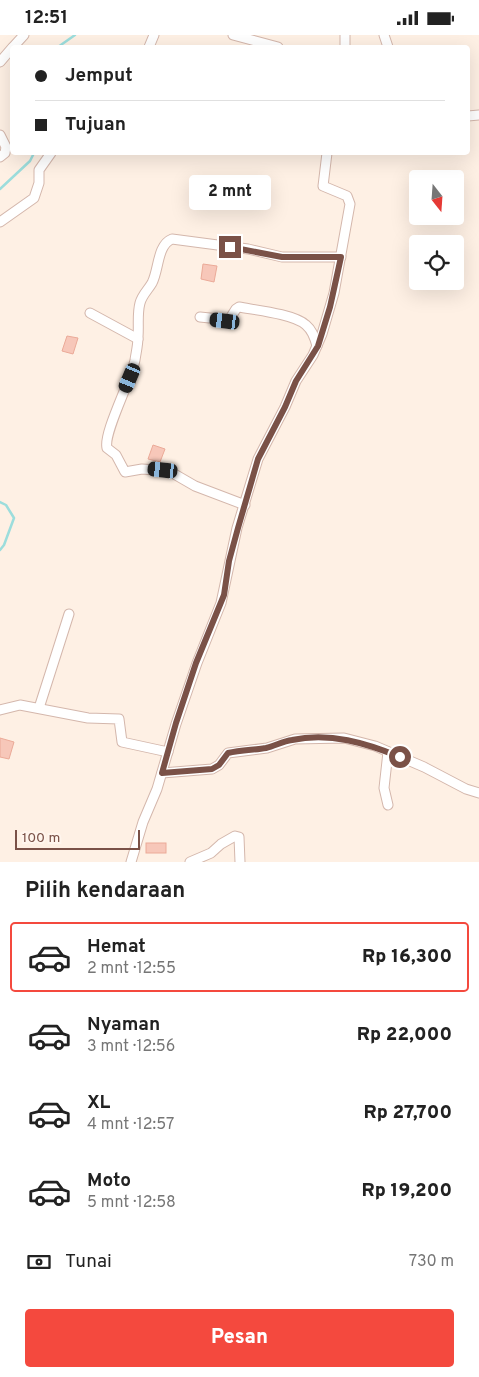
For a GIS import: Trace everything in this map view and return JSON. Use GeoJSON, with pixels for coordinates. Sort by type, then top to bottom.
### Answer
{"type":"FeatureCollection","features":[{"type":"Feature","properties":{"kind":"street"},"geometry":{"type":"LineString","coordinates":[[16,45],[24,35]]}},
{"type":"Feature","properties":{"kind":"street"},"geometry":{"type":"LineString","coordinates":[[233,35],[270,45]]}},
{"type":"Feature","properties":{"kind":"street"},"geometry":{"type":"LineString","coordinates":[[0,62],[10,51]]}},
{"type":"Feature","properties":{"kind":"street"},"geometry":{"type":"LineString","coordinates":[[0,135],[6,147],[0,157]]}},
{"type":"Feature","properties":{"kind":"street"},"geometry":{"type":"LineString","coordinates":[[0,222],[34,198],[39,183],[39,170],[50,155]]}},
{"type":"Feature","properties":{"kind":"street"},"geometry":{"type":"LineString","coordinates":[[131,862],[143,822],[162,773],[196,663],[224,595],[229,561],[258,459],[296,381],[318,346],[330,307],[350,204],[347,196],[323,186],[327,155]]}},
{"type":"Feature","properties":{"kind":"street"},"geometry":{"type":"LineString","coordinates":[[245,505],[195,486],[169,471],[148,469],[124,471],[116,455],[107,448],[106,442],[117,408],[130,378],[138,339],[140,301],[155,277],[160,255],[169,239],[248,249],[282,257],[341,257]]}},
{"type":"Feature","properties":{"kind":"street"},"geometry":{"type":"LineString","coordinates":[[200,317],[229,320],[239,307],[272,313],[306,325],[318,346]]}},
{"type":"Feature","properties":{"kind":"street"},"geometry":{"type":"LineString","coordinates":[[90,313],[138,339]]}},
{"type":"Feature","properties":{"kind":"street"},"geometry":{"type":"LineString","coordinates":[[39,708],[69,614]]}},
{"type":"Feature","properties":{"kind":"street"},"geometry":{"type":"LineString","coordinates":[[0,710],[20,705],[88,718],[119,719],[122,742],[168,753]]}},
{"type":"Feature","properties":{"kind":"street"},"geometry":{"type":"LineString","coordinates":[[162,773],[212,769],[219,765],[228,753],[267,748],[295,739],[344,738],[375,746],[431,770],[466,789],[479,793]]}},
{"type":"Feature","properties":{"kind":"street"},"geometry":{"type":"LineString","coordinates":[[388,752],[384,787],[388,805]]}},
{"type":"Feature","properties":{"kind":"street"},"geometry":{"type":"LineString","coordinates":[[190,862],[210,853],[235,836],[239,837],[240,841],[240,862]]}},
{"type":"Feature","properties":{"kind":"building"},"geometry":{"type":"Polygon","coordinates":[[[203,264],[217,266],[214,282],[201,279],[203,264]]]}},
{"type":"Feature","properties":{"kind":"building"},"geometry":{"type":"Polygon","coordinates":[[[67,336],[78,338],[73,354],[62,351],[67,336]]]}},
{"type":"Feature","properties":{"kind":"building"},"geometry":{"type":"Polygon","coordinates":[[[153,445],[165,449],[160,462],[148,459],[153,445]]]}},
{"type":"Feature","properties":{"kind":"building"},"geometry":{"type":"Polygon","coordinates":[[[0,738],[14,742],[9,759],[0,757],[0,738]]]}},
{"type":"Feature","properties":{"kind":"building"},"geometry":{"type":"Polygon","coordinates":[[[146,843],[166,843],[166,853],[146,853],[146,843]]]}},
{"type":"Feature","properties":{"kind":"waterway"},"geometry":{"type":"LineString","coordinates":[[61,45],[75,35]]}},
{"type":"Feature","properties":{"kind":"waterway"},"geometry":{"type":"LineString","coordinates":[[0,189],[30,161],[33,155]]}},
{"type":"Feature","properties":{"kind":"waterway"},"geometry":{"type":"LineString","coordinates":[[0,502],[6,505],[14,518],[4,545],[0,550]]}},
{"type":"Feature","properties":{"kind":"route"},"geometry":{"type":"LineString","coordinates":[[230,247],[292,258],[341,257],[334,293],[318,346],[296,381],[258,459],[229,561],[224,595],[196,663],[162,773],[212,769],[219,765],[228,753],[267,748],[289,740],[304,738],[344,738],[375,746],[400,757]]}}]}
